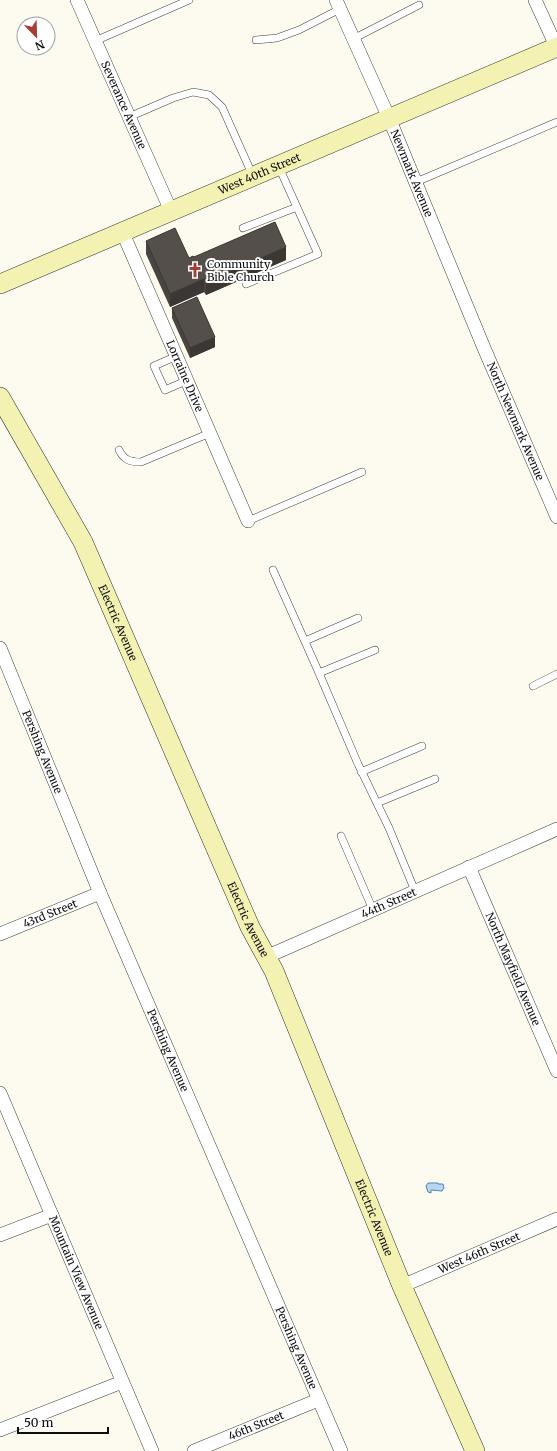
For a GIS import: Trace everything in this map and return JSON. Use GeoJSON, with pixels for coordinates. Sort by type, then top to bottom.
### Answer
{"type":"FeatureCollection","features":[{"type":"Feature","properties":{"kind":"main road","name":"West 40th Street"},"geometry":{"type":"LineString","coordinates":[[0,284],[557,48]]}},
{"type":"Feature","properties":{"kind":"main road","name":"Electric Avenue"},"geometry":{"type":"LineString","coordinates":[[0,397],[84,542],[247,919],[274,971],[402,1286],[475,1451]]}},
{"type":"Feature","properties":{"kind":"street","name":"Severance Avenue"},"geometry":{"type":"LineString","coordinates":[[77,0],[171,211]]}},
{"type":"Feature","properties":{"kind":"street"},"geometry":{"type":"LineString","coordinates":[[535,0],[557,48]]}},
{"type":"Feature","properties":{"kind":"street","name":"Newmark Avenue"},"geometry":{"type":"LineString","coordinates":[[338,4],[389,118],[484,348]]}},
{"type":"Feature","properties":{"kind":"street","name":"Lorraine Drive"},"geometry":{"type":"LineString","coordinates":[[122,232],[248,520]]}},
{"type":"Feature","properties":{"kind":"street","name":"North Newmark Avenue"},"geometry":{"type":"LineString","coordinates":[[484,348],[557,517]]}},
{"type":"Feature","properties":{"kind":"street","name":"Pershing Avenue"},"geometry":{"type":"LineString","coordinates":[[0,648],[100,892],[341,1451]]}},
{"type":"Feature","properties":{"kind":"street","name":"44th Street"},"geometry":{"type":"LineString","coordinates":[[266,957],[557,829]]}},
{"type":"Feature","properties":{"kind":"street","name":"North Mayfield Avenue"},"geometry":{"type":"LineString","coordinates":[[469,867],[557,1071]]}},
{"type":"Feature","properties":{"kind":"street","name":"43rd Street"},"geometry":{"type":"LineString","coordinates":[[0,934],[100,892]]}},
{"type":"Feature","properties":{"kind":"street","name":"Mountain View Avenue"},"geometry":{"type":"LineString","coordinates":[[0,1093],[152,1451]]}},
{"type":"Feature","properties":{"kind":"street"},"geometry":{"type":"LineString","coordinates":[[0,1235],[52,1215]]}},
{"type":"Feature","properties":{"kind":"street","name":"West 46th Street"},"geometry":{"type":"LineString","coordinates":[[402,1286],[557,1219]]}},
{"type":"Feature","properties":{"kind":"street"},"geometry":{"type":"LineString","coordinates":[[0,1430],[122,1382]]}},
{"type":"Feature","properties":{"kind":"street","name":"46th Street"},"geometry":{"type":"LineString","coordinates":[[194,1451],[318,1400]]}},
{"type":"Feature","properties":{"kind":"lane"},"geometry":{"type":"LineString","coordinates":[[95,41],[188,0]]}},
{"type":"Feature","properties":{"kind":"lane"},"geometry":{"type":"LineString","coordinates":[[256,40],[277,38],[299,30],[338,4]]}},
{"type":"Feature","properties":{"kind":"lane"},"geometry":{"type":"LineString","coordinates":[[353,39],[419,5]]}},
{"type":"Feature","properties":{"kind":"lane"},"geometry":{"type":"LineString","coordinates":[[129,117],[173,98],[193,92],[209,95],[222,107],[253,176]]}},
{"type":"Feature","properties":{"kind":"lane"},"geometry":{"type":"LineString","coordinates":[[416,182],[557,122]]}},
{"type":"Feature","properties":{"kind":"lane"},"geometry":{"type":"LineString","coordinates":[[246,284],[318,254],[278,165]]}},
{"type":"Feature","properties":{"kind":"lane"},"geometry":{"type":"LineString","coordinates":[[243,228],[297,207]]}},
{"type":"Feature","properties":{"kind":"lane"},"geometry":{"type":"LineString","coordinates":[[177,356],[154,366],[165,390],[188,380]]}},
{"type":"Feature","properties":{"kind":"lane"},"geometry":{"type":"LineString","coordinates":[[119,450],[124,458],[132,462],[141,462],[210,433]]}},
{"type":"Feature","properties":{"kind":"lane"},"geometry":{"type":"LineString","coordinates":[[248,520],[362,472]]}},
{"type":"Feature","properties":{"kind":"lane"},"geometry":{"type":"LineString","coordinates":[[274,570],[320,673],[361,772],[377,803],[415,891]]}},
{"type":"Feature","properties":{"kind":"lane"},"geometry":{"type":"LineString","coordinates":[[305,641],[358,618]]}},
{"type":"Feature","properties":{"kind":"lane"},"geometry":{"type":"LineString","coordinates":[[320,673],[375,650]]}},
{"type":"Feature","properties":{"kind":"lane"},"geometry":{"type":"LineString","coordinates":[[533,686],[557,674]]}},
{"type":"Feature","properties":{"kind":"lane"},"geometry":{"type":"LineString","coordinates":[[361,772],[422,746]]}},
{"type":"Feature","properties":{"kind":"lane"},"geometry":{"type":"LineString","coordinates":[[377,803],[435,779]]}},
{"type":"Feature","properties":{"kind":"lane"},"geometry":{"type":"LineString","coordinates":[[341,836],[373,910]]}},
{"type":"Feature","properties":{"kind":"water"},"geometry":{"type":"Polygon","coordinates":[[[428,1183],[443,1184],[444,1188],[442,1191],[431,1190],[431,1193],[428,1192],[426,1186],[428,1183]]]}},
{"type":"Feature","properties":{"kind":"building"},"geometry":{"type":"Polygon","coordinates":[[[275,222],[286,247],[206,282],[204,279],[170,294],[146,241],[175,228],[189,258],[275,222]]]}},
{"type":"Feature","properties":{"kind":"building"},"geometry":{"type":"Polygon","coordinates":[[[197,297],[215,337],[190,348],[172,308],[197,297]]]}},
{"type":"Feature","properties":{"kind":"place","name":"Community Bible Church"},"geometry":{"type":"Point","coordinates":[195,270]}}]}
